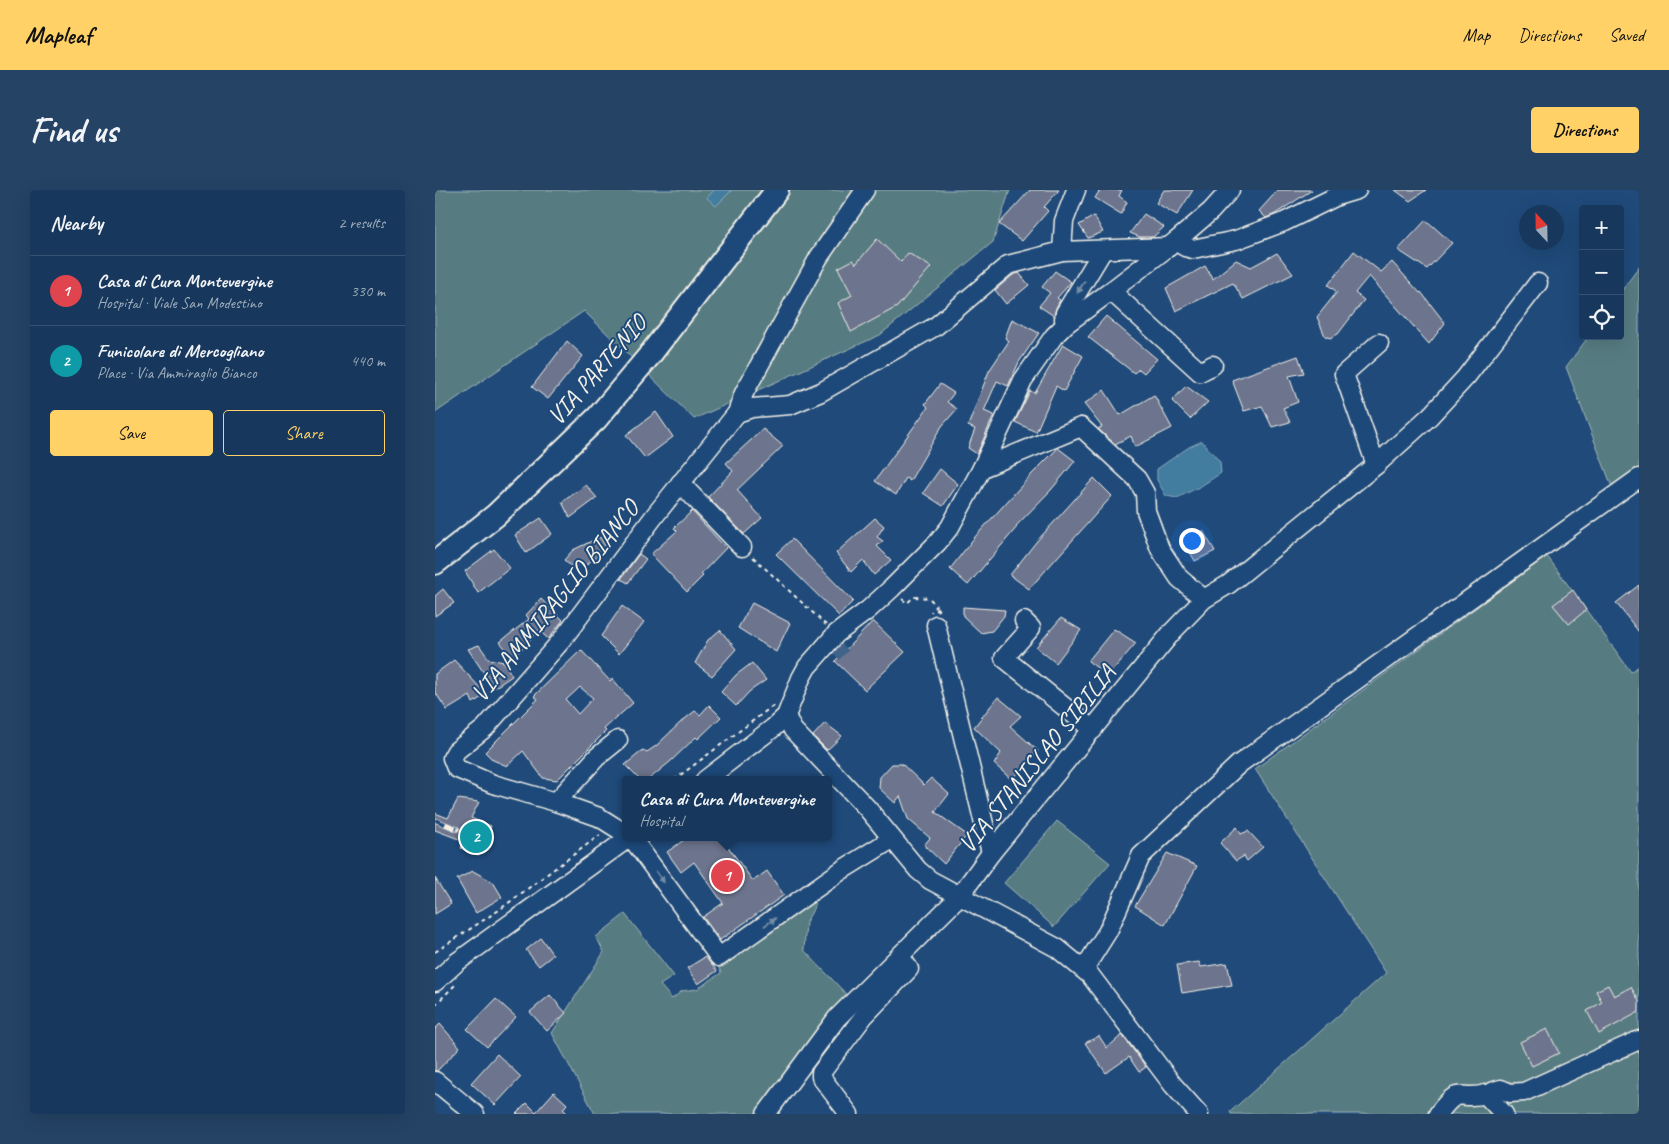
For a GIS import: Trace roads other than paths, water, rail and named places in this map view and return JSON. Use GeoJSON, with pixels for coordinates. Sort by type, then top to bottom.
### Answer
{"type":"FeatureCollection","features":[{"type":"Feature","properties":{"kind":"main road","name":"VIA PARTENIO"},"geometry":{"type":"LineString","coordinates":[[435,563],[496,515],[597,418],[649,356],[777,190]]}},
{"type":"Feature","properties":{"kind":"street","name":"VIA AMMIRAGLIO BIANCO"},"geometry":{"type":"LineString","coordinates":[[619,830],[599,817],[556,802],[493,784],[460,770],[456,768],[452,758],[456,751],[485,728],[561,641],[680,483],[745,404],[819,257],[865,190]]}},
{"type":"Feature","properties":{"kind":"street"},"geometry":{"type":"LineString","coordinates":[[1061,251],[1064,221],[1076,190]]}},
{"type":"Feature","properties":{"kind":"street"},"geometry":{"type":"LineString","coordinates":[[710,776],[773,728],[807,667],[837,644],[868,610],[938,542],[950,527],[982,468],[1023,380],[1054,336],[1066,324],[1172,244],[1211,211],[1230,190]]}},
{"type":"Feature","properties":{"kind":"street"},"geometry":{"type":"LineString","coordinates":[[745,404],[790,405],[821,392],[936,326],[1008,264],[1061,251],[1128,249],[1172,244],[1193,249],[1236,240],[1284,222],[1337,196],[1357,190]]}},
{"type":"Feature","properties":{"kind":"street"},"geometry":{"type":"LineString","coordinates":[[1128,249],[1135,257],[1139,270]]}},
{"type":"Feature","properties":{"kind":"street"},"geometry":{"type":"LineString","coordinates":[[1066,324],[1064,319],[1065,313],[1103,250]]}},
{"type":"Feature","properties":{"kind":"street","name":"VIA STANISLAO SIBILIA"},"geometry":{"type":"LineString","coordinates":[[765,1114],[837,1018],[959,897],[991,853],[1172,632],[1204,599],[1229,584],[1376,465],[1430,416],[1467,377],[1538,283]]}},
{"type":"Feature","properties":{"kind":"street"},"geometry":{"type":"LineString","coordinates":[[1111,291],[1200,372],[1213,365]]}},
{"type":"Feature","properties":{"kind":"street"},"geometry":{"type":"LineString","coordinates":[[1376,465],[1343,374],[1379,343]]}},
{"type":"Feature","properties":{"kind":"street"},"geometry":{"type":"LineString","coordinates":[[982,468],[1081,427],[1137,479],[1145,493],[1145,511],[1161,549],[1179,578],[1204,599]]}},
{"type":"Feature","properties":{"kind":"street"},"geometry":{"type":"LineString","coordinates":[[1083,969],[1108,932],[1141,856],[1239,764],[1639,478]]}},
{"type":"Feature","properties":{"kind":"street"},"geometry":{"type":"LineString","coordinates":[[680,483],[742,547]]}},
{"type":"Feature","properties":{"kind":"street"},"geometry":{"type":"LineString","coordinates":[[934,617],[991,853]]}},
{"type":"Feature","properties":{"kind":"street"},"geometry":{"type":"LineString","coordinates":[[1024,621],[1031,628],[1004,658],[1093,730]]}},
{"type":"Feature","properties":{"kind":"street"},"geometry":{"type":"LineString","coordinates":[[786,704],[793,730],[867,808],[918,870],[930,880],[959,897],[1057,948],[1090,975],[1173,1085],[1199,1114]]}},
{"type":"Feature","properties":{"kind":"street"},"geometry":{"type":"LineString","coordinates":[[556,802],[597,758],[618,740]]}},
{"type":"Feature","properties":{"kind":"street"},"geometry":{"type":"LineString","coordinates":[[634,841],[719,957],[843,870],[892,839]]}},
{"type":"Feature","properties":{"kind":"street"},"geometry":{"type":"LineString","coordinates":[[435,982],[457,962],[625,841]]}},
{"type":"Feature","properties":{"kind":"street"},"geometry":{"type":"LineString","coordinates":[[849,1114],[824,1082],[821,1074],[864,1016],[909,969],[900,956]]}},
{"type":"Feature","properties":{"kind":"street"},"geometry":{"type":"LineString","coordinates":[[1438,1114],[1454,1096],[1485,1094],[1501,1089],[1510,1093],[1524,1092],[1639,1040]]}},
{"type":"Feature","properties":{"kind":"street"},"geometry":{"type":"LineString","coordinates":[[437,1087],[475,1114]]}},
{"type":"Feature","properties":{"kind":"street"},"geometry":{"type":"LineString","coordinates":[[1485,1094],[1504,1114]]}},
{"type":"Feature","properties":{"kind":"water"},"geometry":{"type":"Polygon","coordinates":[[[714,190],[732,190],[716,206],[707,198],[714,190]]]}},
{"type":"Feature","properties":{"kind":"water"},"geometry":{"type":"Polygon","coordinates":[[[1202,441],[1220,462],[1221,473],[1177,498],[1166,496],[1157,480],[1157,469],[1189,447],[1202,441]]]}},
{"type":"Feature","properties":{"kind":"tunnel"},"geometry":{"type":"LineString","coordinates":[[833,653],[842,644]]}},
{"type":"Feature","properties":{"kind":"railway"},"geometry":{"type":"LineString","coordinates":[[435,820],[457,829]]}},
{"type":"Feature","properties":{"kind":"place","name":"Funicolare di Mercogliano"},"geometry":{"type":"Point","coordinates":[476,837]}},
{"type":"Feature","properties":{"kind":"place","name":"Casa di Cura Montevergine"},"geometry":{"type":"Point","coordinates":[727,876]}}]}
